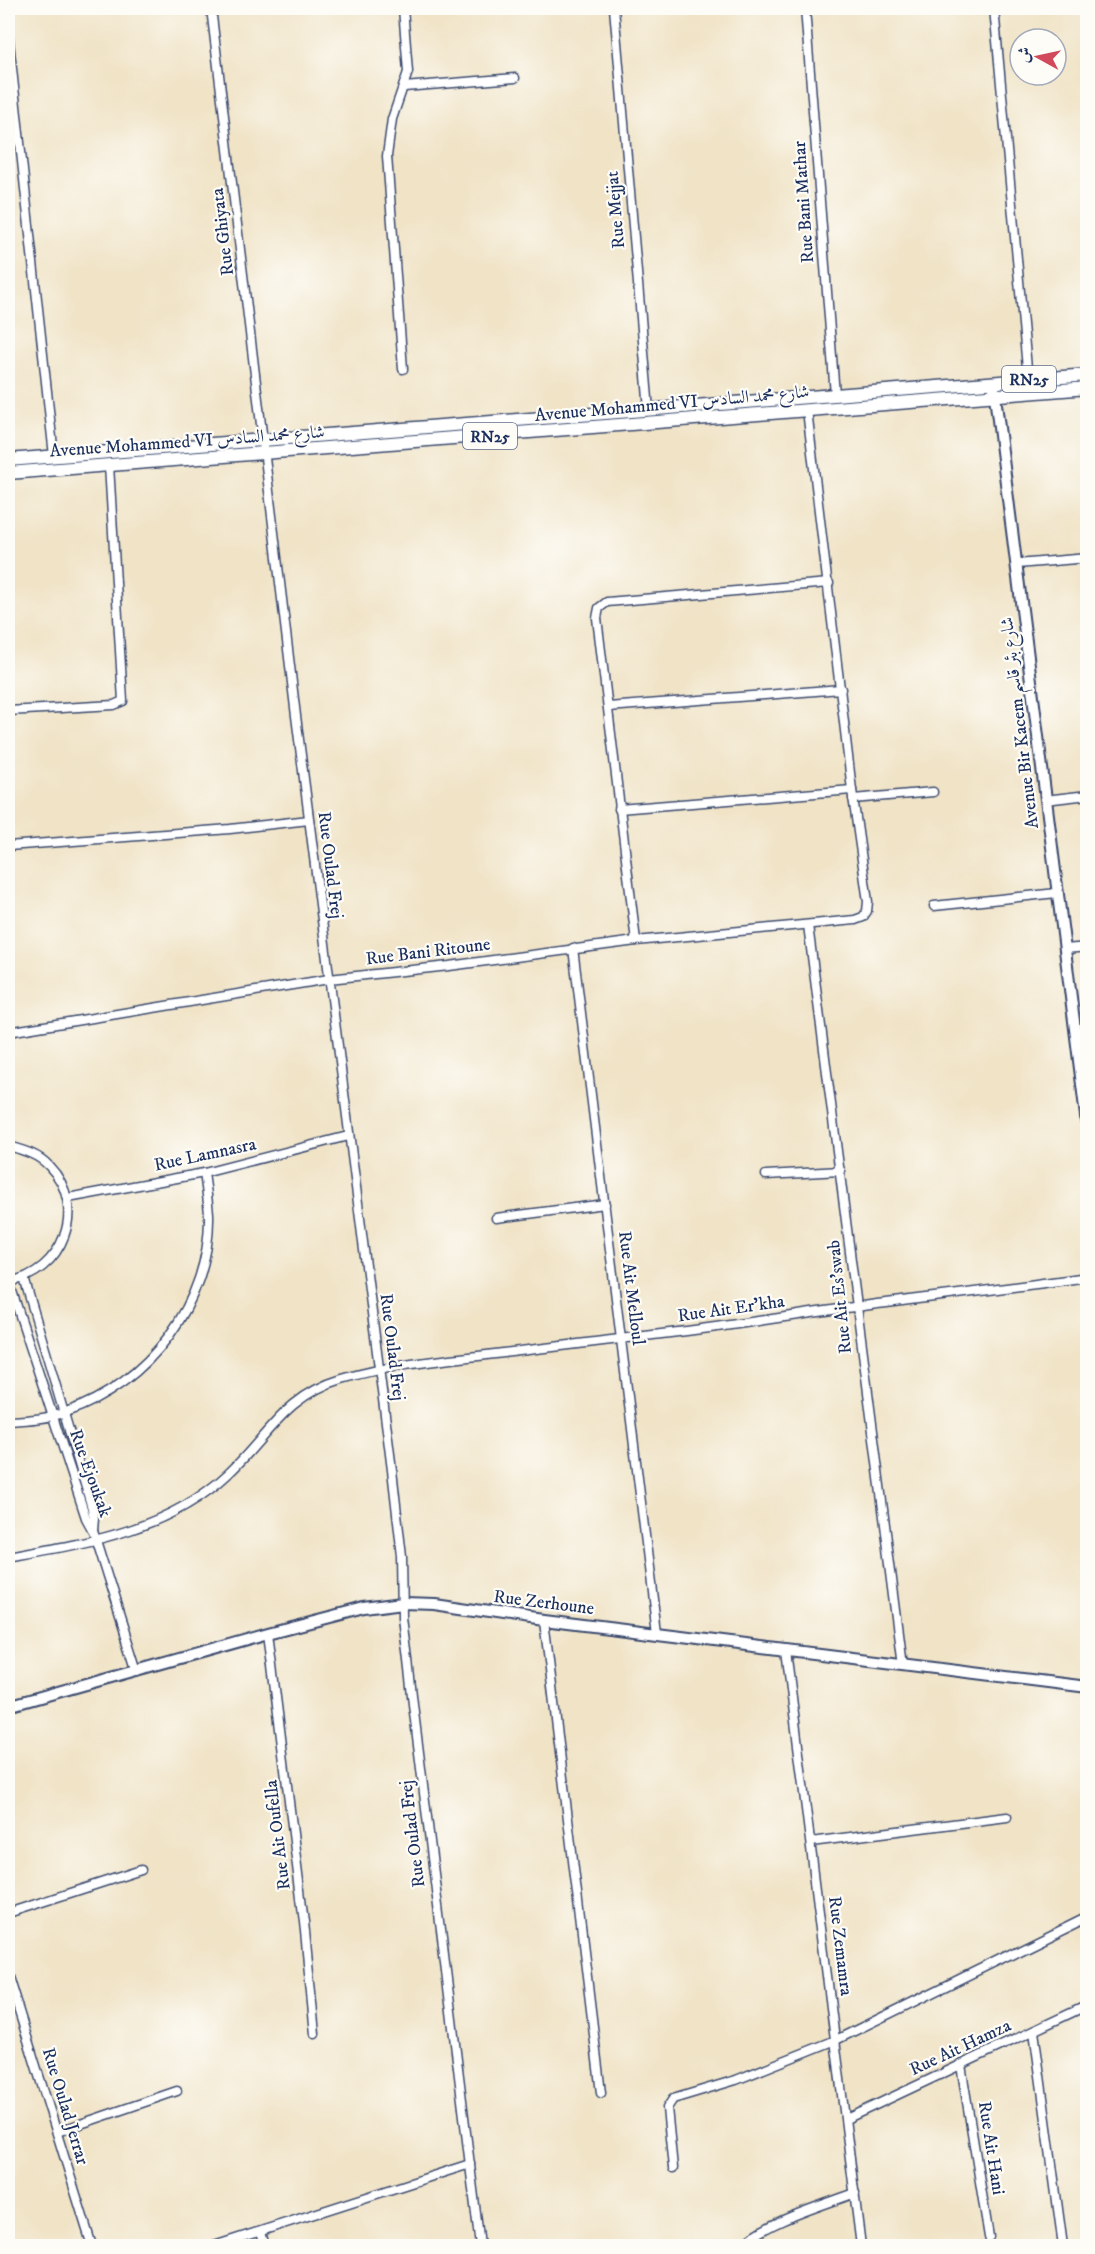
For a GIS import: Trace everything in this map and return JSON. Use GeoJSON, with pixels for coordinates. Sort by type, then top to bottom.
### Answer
{"type":"FeatureCollection","features":[{"type":"Feature","properties":{"kind":"main road","name":"Avenue Mohammed VI شارع محمد السادس"},"geometry":{"type":"LineString","coordinates":[[8,473],[109,465],[264,447],[649,410],[1088,375]]}},
{"type":"Feature","properties":{"kind":"main road","name":"Avenue Mohammed VI شارع محمد السادس"},"geometry":{"type":"LineString","coordinates":[[8,460],[264,447],[807,410],[1088,388]]}},
{"type":"Feature","properties":{"kind":"street","name":"Rue Ghiyata"},"geometry":{"type":"LineString","coordinates":[[211,8],[264,447]]}},
{"type":"Feature","properties":{"kind":"street"},"geometry":{"type":"LineString","coordinates":[[403,8],[408,64],[404,87],[392,119],[387,156],[403,369]]}},
{"type":"Feature","properties":{"kind":"street","name":"Rue Mejjat"},"geometry":{"type":"LineString","coordinates":[[614,8],[649,410]]}},
{"type":"Feature","properties":{"kind":"street","name":"Rue Bani Mathar"},"geometry":{"type":"LineString","coordinates":[[805,8],[835,395]]}},
{"type":"Feature","properties":{"kind":"street"},"geometry":{"type":"LineString","coordinates":[[994,8],[1028,379]]}},
{"type":"Feature","properties":{"kind":"street"},"geometry":{"type":"LineString","coordinates":[[8,32],[54,456]]}},
{"type":"Feature","properties":{"kind":"street"},"geometry":{"type":"LineString","coordinates":[[404,87],[515,78]]}},
{"type":"Feature","properties":{"kind":"street","name":"Avenue Bir Kacem شارع بئر قاسم"},"geometry":{"type":"LineString","coordinates":[[993,382],[1088,1132]]}},
{"type":"Feature","properties":{"kind":"street"},"geometry":{"type":"LineString","coordinates":[[807,410],[853,795]]}},
{"type":"Feature","properties":{"kind":"street","name":"Rue Oulad Frej"},"geometry":{"type":"LineString","coordinates":[[264,447],[402,1557],[403,1603],[413,1704],[480,2247]]}},
{"type":"Feature","properties":{"kind":"street"},"geometry":{"type":"LineString","coordinates":[[8,711],[114,705],[121,703],[124,699],[109,465]]}},
{"type":"Feature","properties":{"kind":"street"},"geometry":{"type":"LineString","coordinates":[[1017,564],[1088,558]]}},
{"type":"Feature","properties":{"kind":"street"},"geometry":{"type":"LineString","coordinates":[[636,941],[597,612],[607,602],[829,584]]}},
{"type":"Feature","properties":{"kind":"street"},"geometry":{"type":"LineString","coordinates":[[608,707],[841,689]]}},
{"type":"Feature","properties":{"kind":"street"},"geometry":{"type":"LineString","coordinates":[[620,809],[933,792]]}},
{"type":"Feature","properties":{"kind":"street","name":"Rue Bani Ritoune"},"geometry":{"type":"LineString","coordinates":[[8,1032],[329,979],[449,966],[573,948],[855,920],[867,911],[868,902],[853,795]]}},
{"type":"Feature","properties":{"kind":"street"},"geometry":{"type":"LineString","coordinates":[[1045,800],[1088,795]]}},
{"type":"Feature","properties":{"kind":"street"},"geometry":{"type":"LineString","coordinates":[[8,846],[230,829],[309,820]]}},
{"type":"Feature","properties":{"kind":"street"},"geometry":{"type":"LineString","coordinates":[[934,906],[1057,893]]}},
{"type":"Feature","properties":{"kind":"street","name":"Rue Ait Es'swab"},"geometry":{"type":"LineString","coordinates":[[808,925],[903,1665]]}},
{"type":"Feature","properties":{"kind":"street"},"geometry":{"type":"LineString","coordinates":[[1065,949],[1088,947]]}},
{"type":"Feature","properties":{"kind":"street","name":"Rue Ait Melloul"},"geometry":{"type":"LineString","coordinates":[[573,948],[657,1633]]}},
{"type":"Feature","properties":{"kind":"street","name":"Rue Lamnasra"},"geometry":{"type":"LineString","coordinates":[[68,1198],[204,1173],[348,1136]]}},
{"type":"Feature","properties":{"kind":"street"},"geometry":{"type":"LineString","coordinates":[[8,1146],[29,1152],[48,1164],[62,1182],[68,1198],[68,1228],[58,1251],[42,1268],[24,1278],[8,1282]]}},
{"type":"Feature","properties":{"kind":"street"},"geometry":{"type":"LineString","coordinates":[[766,1176],[841,1171]]}},
{"type":"Feature","properties":{"kind":"street"},"geometry":{"type":"LineString","coordinates":[[8,1421],[53,1416],[91,1402],[135,1374],[156,1354],[178,1323],[191,1298],[201,1269],[207,1241],[209,1215],[204,1173]]}},
{"type":"Feature","properties":{"kind":"street"},"geometry":{"type":"LineString","coordinates":[[496,1218],[605,1204]]}},
{"type":"Feature","properties":{"kind":"street","name":"Rue Ait Er'kha"},"geometry":{"type":"LineString","coordinates":[[8,1557],[96,1541],[153,1522],[200,1495],[228,1473],[281,1414],[299,1399],[330,1383],[379,1370],[1088,1277]]}},
{"type":"Feature","properties":{"kind":"street","name":"Rue Ejoukak"},"geometry":{"type":"LineString","coordinates":[[24,1278],[92,1508],[93,1531]]}},
{"type":"Feature","properties":{"kind":"street","name":"Rue Ejoukak"},"geometry":{"type":"LineString","coordinates":[[8,1282],[86,1518],[93,1531],[137,1671]]}},
{"type":"Feature","properties":{"kind":"street","name":"Rue Zerhoune"},"geometry":{"type":"LineString","coordinates":[[8,1706],[268,1633],[364,1608],[403,1603],[434,1604],[544,1620],[1088,1687]]}},
{"type":"Feature","properties":{"kind":"street"},"geometry":{"type":"LineString","coordinates":[[544,1620],[601,2093]]}},
{"type":"Feature","properties":{"kind":"street","name":"Rue Ait Oufella"},"geometry":{"type":"LineString","coordinates":[[268,1633],[307,1946],[315,2034]]}},
{"type":"Feature","properties":{"kind":"street","name":"Rue Zemamra"},"geometry":{"type":"LineString","coordinates":[[786,1650],[861,2247]]}},
{"type":"Feature","properties":{"kind":"street"},"geometry":{"type":"LineString","coordinates":[[811,1842],[1007,1817]]}},
{"type":"Feature","properties":{"kind":"street"},"geometry":{"type":"LineString","coordinates":[[8,1914],[141,1870]]}},
{"type":"Feature","properties":{"kind":"street"},"geometry":{"type":"LineString","coordinates":[[673,2168],[667,2112],[670,2101],[736,2080],[836,2040],[1088,1916]]}},
{"type":"Feature","properties":{"kind":"street","name":"Rue Oulad Jerrar"},"geometry":{"type":"LineString","coordinates":[[8,1976],[92,2247]]}},
{"type":"Feature","properties":{"kind":"street","name":"Rue Ait Hamza"},"geometry":{"type":"LineString","coordinates":[[846,2119],[1088,2005]]}},
{"type":"Feature","properties":{"kind":"street"},"geometry":{"type":"LineString","coordinates":[[1035,2031],[1063,2247]]}},
{"type":"Feature","properties":{"kind":"street","name":"Rue Ait Hani"},"geometry":{"type":"LineString","coordinates":[[961,2065],[989,2237]]}},
{"type":"Feature","properties":{"kind":"street"},"geometry":{"type":"LineString","coordinates":[[57,2132],[177,2091]]}},
{"type":"Feature","properties":{"kind":"street"},"geometry":{"type":"LineString","coordinates":[[214,2247],[470,2164]]}},
{"type":"Feature","properties":{"kind":"street"},"geometry":{"type":"LineString","coordinates":[[742,2247],[760,2232],[808,2210],[855,2193]]}},
{"type":"Feature","properties":{"kind":"street"},"geometry":{"type":"LineString","coordinates":[[260,2232],[264,2247]]}}]}
